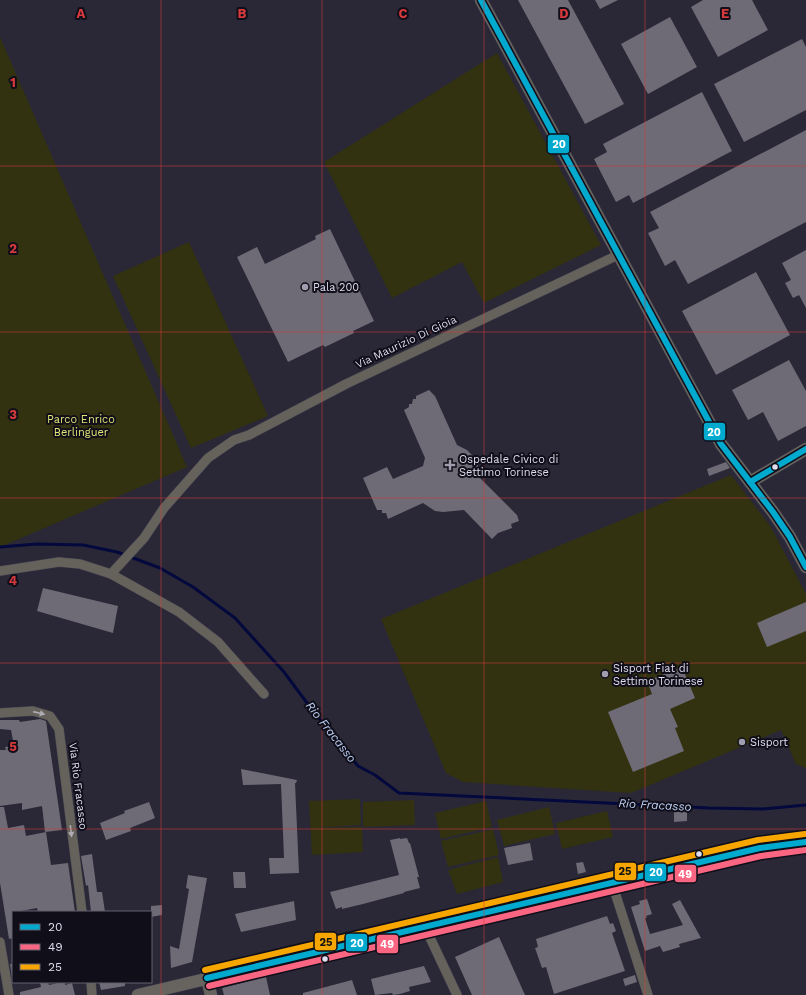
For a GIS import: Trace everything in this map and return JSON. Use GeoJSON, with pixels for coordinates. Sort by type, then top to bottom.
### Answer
{"type":"FeatureCollection","features":[{"type":"Feature","properties":{"kind":"street"},"geometry":{"type":"LineString","coordinates":[[482,0],[721,444],[790,537],[806,567]]}},
{"type":"Feature","properties":{"kind":"street","name":"Via Maurizio Di Gioia"},"geometry":{"type":"LineString","coordinates":[[111,574],[144,538],[164,508],[208,458],[234,440],[249,435],[346,384],[618,255]]}},
{"type":"Feature","properties":{"kind":"street"},"geometry":{"type":"LineString","coordinates":[[750,482],[806,449]]}},
{"type":"Feature","properties":{"kind":"street"},"geometry":{"type":"LineString","coordinates":[[0,571],[59,562],[80,564],[111,574],[179,612],[218,642],[264,694]]}},
{"type":"Feature","properties":{"kind":"street","name":"Via Rio Fracasso"},"geometry":{"type":"LineString","coordinates":[[0,713],[33,711],[50,716],[59,729],[82,911]]}},
{"type":"Feature","properties":{"kind":"street"},"geometry":{"type":"LineString","coordinates":[[138,995],[760,848],[806,842]]}},
{"type":"Feature","properties":{"kind":"street"},"geometry":{"type":"LineString","coordinates":[[612,883],[648,995]]}},
{"type":"Feature","properties":{"kind":"street"},"geometry":{"type":"LineString","coordinates":[[425,927],[457,995]]}},
{"type":"Feature","properties":{"kind":"street"},"geometry":{"type":"LineString","coordinates":[[0,942],[9,995]]}},
{"type":"Feature","properties":{"kind":"street"},"geometry":{"type":"LineString","coordinates":[[207,978],[211,995]]}},
{"type":"Feature","properties":{"kind":"street"},"geometry":{"type":"LineString","coordinates":[[91,983],[92,995]]}},
{"type":"Feature","properties":{"kind":"green space","name":"Parco Enrico Berlinguer"},"geometry":{"type":"Polygon","coordinates":[[[0,37],[187,467],[0,547],[0,37]]]}},
{"type":"Feature","properties":{"kind":"green space"},"geometry":{"type":"Polygon","coordinates":[[[497,53],[601,245],[484,303],[462,262],[392,298],[324,162],[497,53]]]}},
{"type":"Feature","properties":{"kind":"green space"},"geometry":{"type":"Polygon","coordinates":[[[189,242],[268,416],[191,448],[113,276],[189,242]]]}},
{"type":"Feature","properties":{"kind":"green space","name":"Sisport Fiat di Settimo Torinese"},"geometry":{"type":"Polygon","coordinates":[[[731,475],[771,527],[806,594],[806,768],[796,764],[781,730],[631,793],[463,782],[446,773],[381,619],[731,475]]]}},
{"type":"Feature","properties":{"kind":"green space"},"geometry":{"type":"Polygon","coordinates":[[[360,799],[361,825],[313,828],[362,827],[363,852],[312,855],[309,801],[360,799]]]}},
{"type":"Feature","properties":{"kind":"green space"},"geometry":{"type":"Polygon","coordinates":[[[414,800],[415,825],[363,827],[363,802],[414,800]]]}},
{"type":"Feature","properties":{"kind":"green space"},"geometry":{"type":"Polygon","coordinates":[[[486,801],[492,827],[441,839],[435,813],[486,801]]]}},
{"type":"Feature","properties":{"kind":"green space"},"geometry":{"type":"Polygon","coordinates":[[[549,807],[555,834],[504,846],[497,820],[549,807]]]}},
{"type":"Feature","properties":{"kind":"green space"},"geometry":{"type":"Polygon","coordinates":[[[607,811],[613,837],[562,849],[556,823],[607,811]]]}},
{"type":"Feature","properties":{"kind":"green space"},"geometry":{"type":"Polygon","coordinates":[[[493,829],[499,855],[448,867],[441,841],[493,829]]]}},
{"type":"Feature","properties":{"kind":"green space"},"geometry":{"type":"Polygon","coordinates":[[[498,857],[503,882],[457,894],[448,870],[498,857]]]}},
{"type":"Feature","properties":{"kind":"building"},"geometry":{"type":"Polygon","coordinates":[[[518,0],[568,0],[624,104],[585,124],[518,0]]]}},
{"type":"Feature","properties":{"kind":"building"},"geometry":{"type":"Polygon","coordinates":[[[595,0],[618,0],[600,9],[595,0]]]}},
{"type":"Feature","properties":{"kind":"building"},"geometry":{"type":"Polygon","coordinates":[[[703,0],[752,0],[768,30],[718,57],[691,7],[703,0]]]}},
{"type":"Feature","properties":{"kind":"building"},"geometry":{"type":"Polygon","coordinates":[[[670,17],[697,67],[648,94],[621,44],[670,17]]]}},
{"type":"Feature","properties":{"kind":"building"},"geometry":{"type":"Polygon","coordinates":[[[802,39],[806,47],[806,110],[744,142],[714,84],[802,39]]]}},
{"type":"Feature","properties":{"kind":"building"},"geometry":{"type":"Polygon","coordinates":[[[702,92],[732,151],[633,203],[629,195],[616,202],[594,159],[607,152],[603,144],[702,92]]]}},
{"type":"Feature","properties":{"kind":"building"},"geometry":{"type":"Polygon","coordinates":[[[806,130],[806,222],[688,284],[675,260],[665,266],[648,233],[659,228],[650,212],[806,130]]]}},
{"type":"Feature","properties":{"kind":"building","name":"Pala 200"},"geometry":{"type":"Polygon","coordinates":[[[330,229],[374,321],[353,331],[354,333],[325,347],[323,345],[288,362],[237,257],[257,247],[265,264],[316,239],[315,236],[330,229]]]}},
{"type":"Feature","properties":{"kind":"building"},"geometry":{"type":"Polygon","coordinates":[[[806,250],[806,308],[799,295],[793,298],[785,283],[791,280],[782,263],[806,250]]]}},
{"type":"Feature","properties":{"kind":"building"},"geometry":{"type":"Polygon","coordinates":[[[756,272],[790,335],[716,375],[682,311],[756,272]]]}},
{"type":"Feature","properties":{"kind":"building"},"geometry":{"type":"Polygon","coordinates":[[[789,360],[806,391],[806,426],[778,441],[763,412],[748,420],[732,390],[789,360]]]}},
{"type":"Feature","properties":{"kind":"building","name":"Ospedale Civico di Settimo Torinese"},"geometry":{"type":"Polygon","coordinates":[[[429,390],[435,396],[457,445],[467,450],[474,457],[478,466],[479,477],[517,515],[519,521],[511,524],[512,528],[498,533],[492,539],[464,510],[443,512],[435,511],[423,503],[388,519],[386,513],[382,513],[382,510],[377,510],[363,478],[387,467],[393,479],[423,466],[425,458],[404,410],[409,407],[409,404],[412,404],[413,399],[416,399],[416,396],[429,390]]]}},
{"type":"Feature","properties":{"kind":"building"},"geometry":{"type":"Polygon","coordinates":[[[726,462],[730,468],[709,476],[707,469],[726,462]]]}},
{"type":"Feature","properties":{"kind":"building"},"geometry":{"type":"Polygon","coordinates":[[[43,588],[118,606],[113,633],[37,611],[43,588]]]}},
{"type":"Feature","properties":{"kind":"building"},"geometry":{"type":"Polygon","coordinates":[[[806,602],[806,631],[767,647],[757,623],[806,602]]]}},
{"type":"Feature","properties":{"kind":"building"},"geometry":{"type":"Polygon","coordinates":[[[682,667],[695,698],[670,709],[678,727],[675,728],[684,751],[633,772],[608,712],[652,694],[647,681],[682,667]]]}},
{"type":"Feature","properties":{"kind":"building"},"geometry":{"type":"Polygon","coordinates":[[[40,719],[46,721],[62,830],[45,832],[42,806],[22,810],[22,803],[0,806],[0,750],[6,750],[5,747],[14,746],[11,730],[0,729],[0,720],[19,720],[20,722],[40,719]]]}},
{"type":"Feature","properties":{"kind":"building"},"geometry":{"type":"Polygon","coordinates":[[[241,769],[297,780],[295,783],[299,873],[270,874],[269,858],[284,858],[281,784],[243,785],[241,769]]]}},
{"type":"Feature","properties":{"kind":"building"},"geometry":{"type":"Polygon","coordinates":[[[149,802],[155,818],[130,828],[131,831],[106,840],[100,823],[125,813],[124,811],[149,802]]]}},
{"type":"Feature","properties":{"kind":"building"},"geometry":{"type":"Polygon","coordinates":[[[0,807],[4,807],[8,828],[24,825],[26,836],[46,832],[51,865],[68,863],[75,911],[38,911],[37,908],[12,911],[12,938],[9,939],[0,883],[0,807]]]}},
{"type":"Feature","properties":{"kind":"building"},"geometry":{"type":"Polygon","coordinates":[[[687,811],[687,821],[674,822],[674,812],[687,811]]]}},
{"type":"Feature","properties":{"kind":"building"},"geometry":{"type":"Polygon","coordinates":[[[407,838],[410,843],[419,877],[417,877],[420,888],[363,904],[336,909],[330,892],[399,875],[390,840],[407,838]]]}},
{"type":"Feature","properties":{"kind":"building"},"geometry":{"type":"Polygon","coordinates":[[[530,843],[533,860],[508,865],[504,848],[530,843]]]}},
{"type":"Feature","properties":{"kind":"building"},"geometry":{"type":"Polygon","coordinates":[[[92,854],[97,892],[102,892],[105,911],[91,911],[88,885],[86,886],[81,856],[92,854]]]}},
{"type":"Feature","properties":{"kind":"building"},"geometry":{"type":"Polygon","coordinates":[[[583,862],[586,872],[578,874],[576,863],[583,862]]]}},
{"type":"Feature","properties":{"kind":"building"},"geometry":{"type":"Polygon","coordinates":[[[233,872],[245,872],[246,888],[234,888],[233,872]]]}},
{"type":"Feature","properties":{"kind":"building"},"geometry":{"type":"Polygon","coordinates":[[[188,875],[207,878],[192,962],[171,968],[170,946],[179,949],[189,889],[186,888],[188,875]]]}},
{"type":"Feature","properties":{"kind":"building"},"geometry":{"type":"Polygon","coordinates":[[[647,899],[652,914],[646,916],[647,918],[645,918],[650,934],[683,925],[672,904],[680,900],[701,938],[679,944],[680,947],[663,952],[660,946],[645,951],[631,907],[640,904],[639,901],[647,899]]]}},
{"type":"Feature","properties":{"kind":"building"},"geometry":{"type":"Polygon","coordinates":[[[294,901],[296,920],[241,932],[235,914],[294,901]]]}},
{"type":"Feature","properties":{"kind":"building"},"geometry":{"type":"Polygon","coordinates":[[[162,905],[162,915],[152,917],[151,906],[162,905]]]}},
{"type":"Feature","properties":{"kind":"building"},"geometry":{"type":"Polygon","coordinates":[[[607,916],[610,924],[613,923],[616,931],[612,933],[625,971],[554,994],[546,967],[542,968],[535,948],[538,947],[536,939],[607,916]]]}},
{"type":"Feature","properties":{"kind":"building"},"geometry":{"type":"Polygon","coordinates":[[[499,937],[525,995],[472,995],[455,957],[499,937]]]}},
{"type":"Feature","properties":{"kind":"building"},"geometry":{"type":"Polygon","coordinates":[[[10,964],[12,964],[12,977],[10,964]]]}},
{"type":"Feature","properties":{"kind":"building"},"geometry":{"type":"Polygon","coordinates":[[[424,966],[431,982],[409,987],[410,991],[400,994],[393,995],[392,993],[375,995],[371,979],[424,966]]]}},
{"type":"Feature","properties":{"kind":"building"},"geometry":{"type":"Polygon","coordinates":[[[635,975],[637,982],[625,986],[623,979],[635,975]]]}},
{"type":"Feature","properties":{"kind":"building"},"geometry":{"type":"Polygon","coordinates":[[[266,977],[270,995],[224,995],[222,988],[266,977]]]}},
{"type":"Feature","properties":{"kind":"building"},"geometry":{"type":"Polygon","coordinates":[[[352,980],[357,995],[303,995],[303,993],[352,980]]]}},
{"type":"Feature","properties":{"kind":"building"},"geometry":{"type":"Polygon","coordinates":[[[40,983],[48,983],[49,985],[65,983],[65,985],[72,983],[75,995],[20,995],[20,992],[41,987],[40,983]]]}},
{"type":"Feature","properties":{"kind":"building"},"geometry":{"type":"Polygon","coordinates":[[[99,983],[125,983],[125,986],[101,990],[99,983]]]}},
{"type":"Feature","properties":{"kind":"waterway","name":"Rio Fracasso"},"geometry":{"type":"LineString","coordinates":[[0,547],[37,544],[83,545],[117,552],[160,568],[193,587],[235,618],[284,672],[310,707],[358,766],[375,775],[399,793],[709,808],[763,809],[806,805]]}},
{"type":"Feature","properties":{"kind":"transit line","name":"20"},"geometry":{"type":"LineString","coordinates":[[481,0],[721,444],[773,512],[790,537],[806,567]]}},
{"type":"Feature","properties":{"kind":"transit line","name":"20"},"geometry":{"type":"LineString","coordinates":[[750,482],[806,449]]}},
{"type":"Feature","properties":{"kind":"transit line","name":"25"},"geometry":{"type":"LineString","coordinates":[[205,970],[758,840],[805,834]]}},
{"type":"Feature","properties":{"kind":"transit line","name":"20"},"geometry":{"type":"LineString","coordinates":[[207,978],[760,848],[806,842]]}},
{"type":"Feature","properties":{"kind":"transit line","name":"49"},"geometry":{"type":"LineString","coordinates":[[209,986],[761,856],[806,850]]}},
{"type":"Feature","properties":{"kind":"place","name":"Pala 200"},"geometry":{"type":"Point","coordinates":[305,287]}},
{"type":"Feature","properties":{"kind":"place","name":"Ospedale Civico di Settimo Torinese"},"geometry":{"type":"Point","coordinates":[450,465]}},
{"type":"Feature","properties":{"kind":"place","name":"Sisport Fiat di Settimo Torinese"},"geometry":{"type":"Point","coordinates":[605,674]}},
{"type":"Feature","properties":{"kind":"place","name":"Sisport"},"geometry":{"type":"Point","coordinates":[742,742]}}]}
